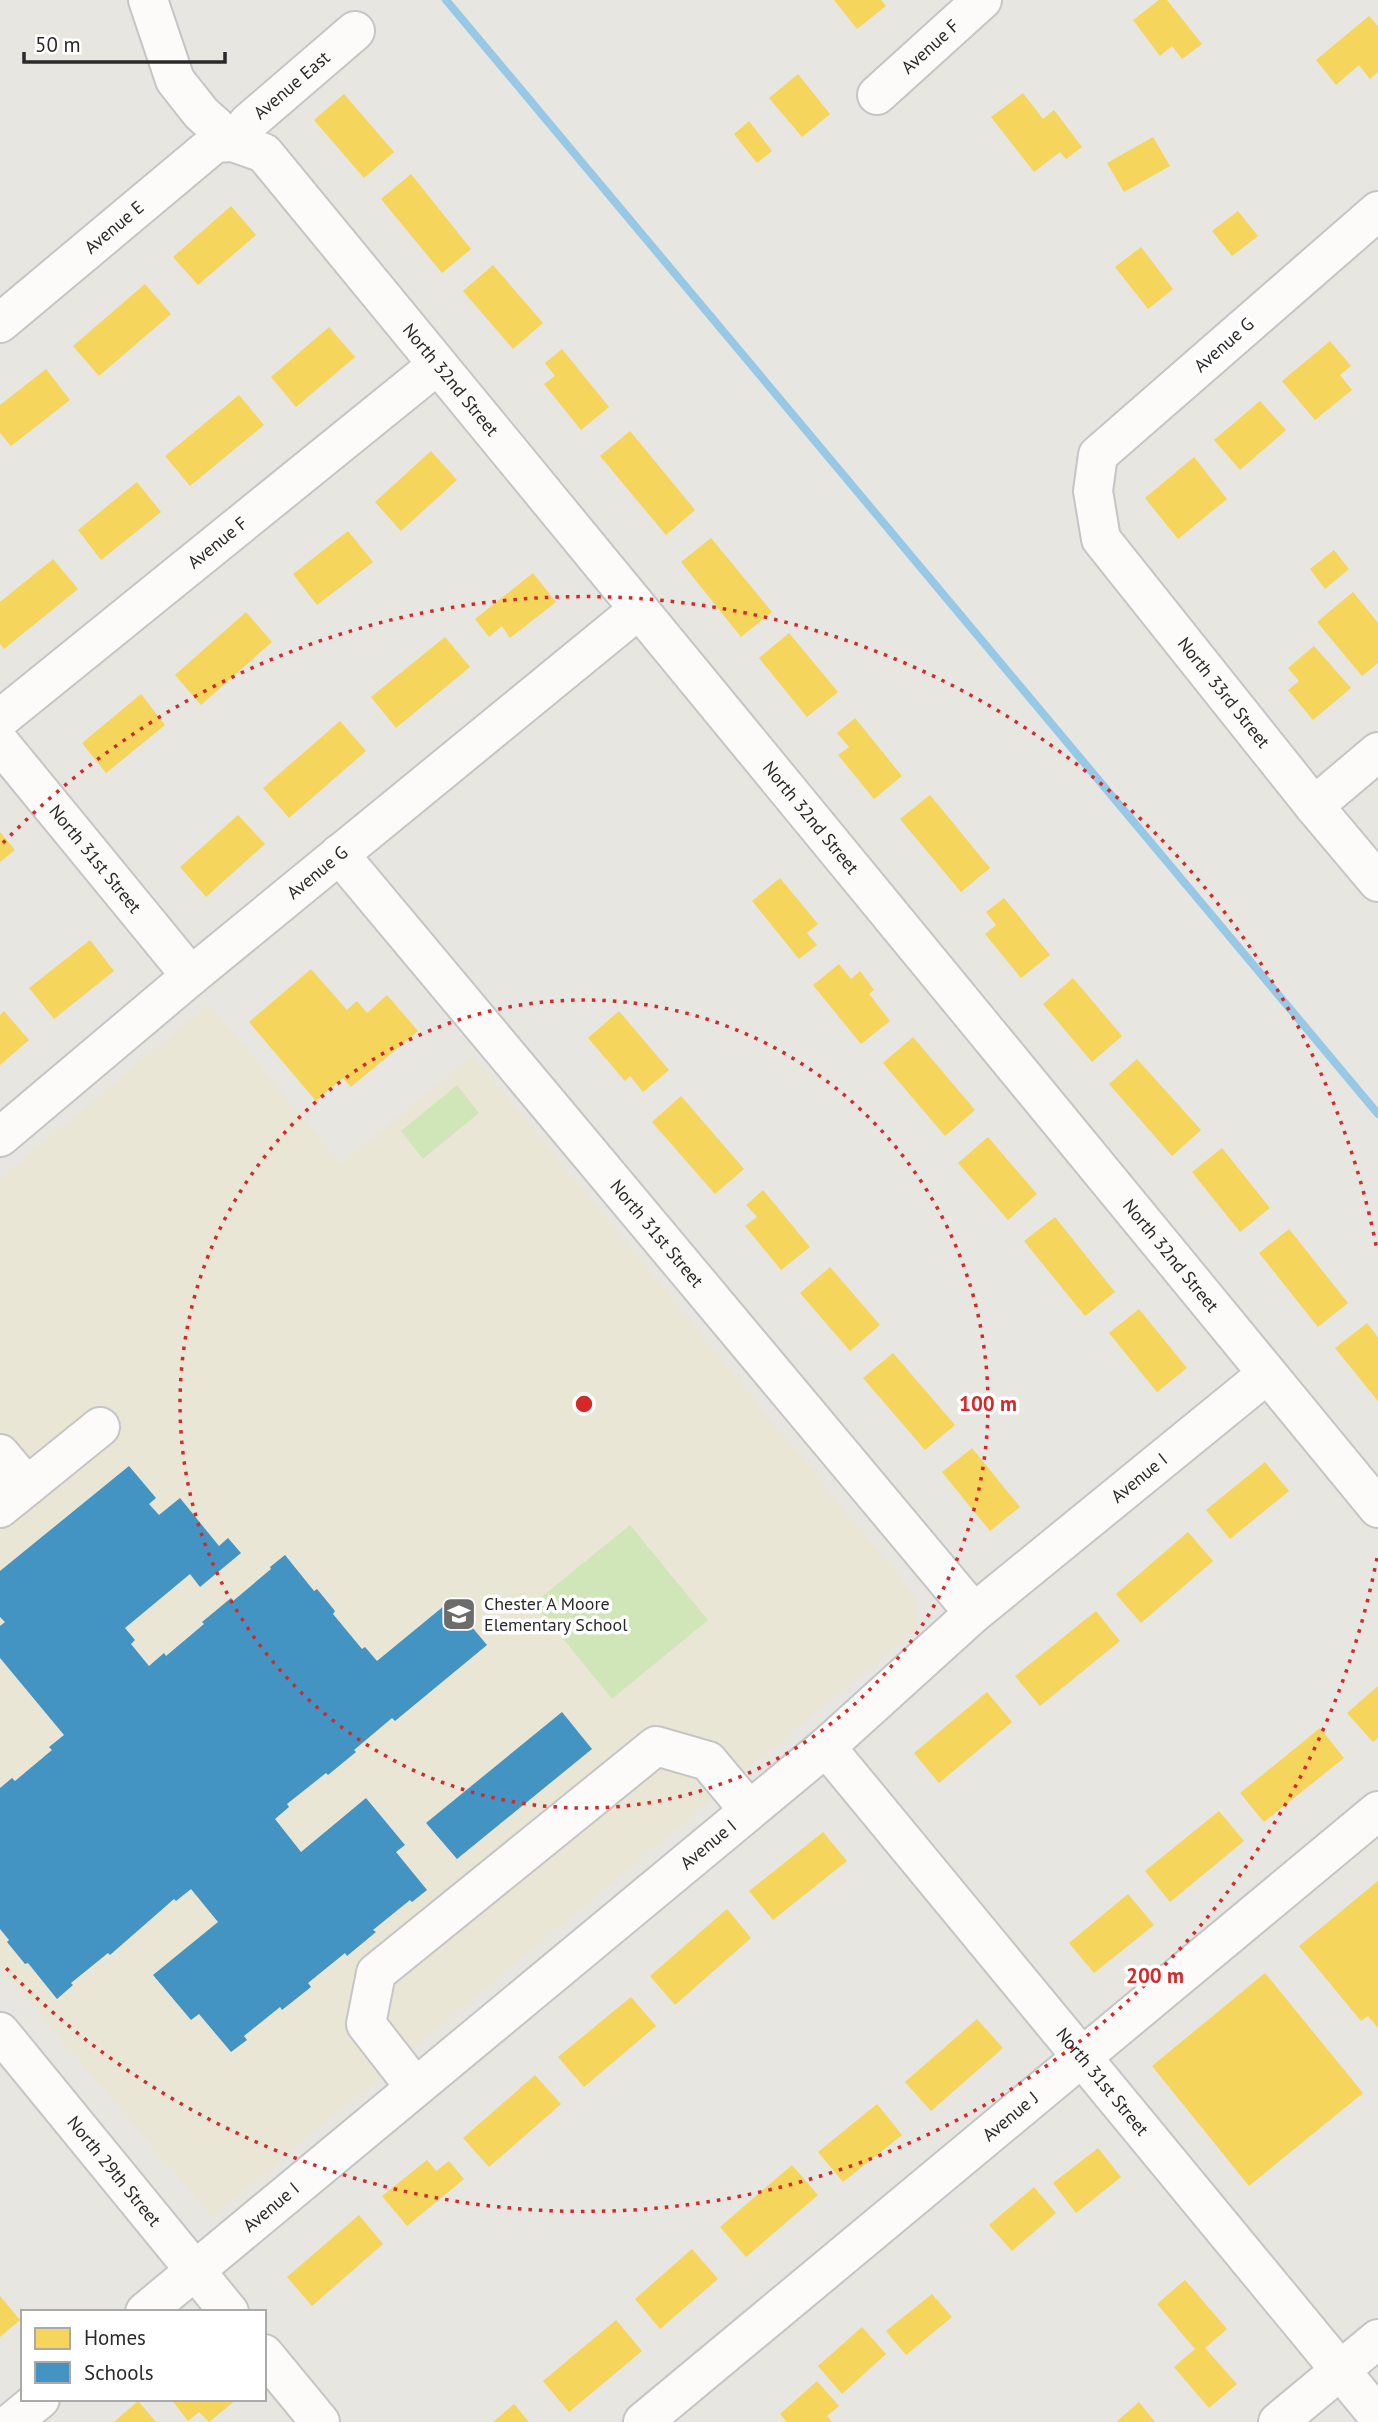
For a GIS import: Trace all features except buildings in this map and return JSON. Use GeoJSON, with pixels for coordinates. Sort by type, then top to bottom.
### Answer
{"type":"FeatureCollection","features":[{"type":"Feature","properties":{"kind":"street"},"geometry":{"type":"LineString","coordinates":[[148,0],[175,80],[201,113],[233,142]]}},
{"type":"Feature","properties":{"kind":"street","name":"Avenue F"},"geometry":{"type":"LineString","coordinates":[[877,95],[982,0]]}},
{"type":"Feature","properties":{"kind":"street","name":"Avenue East"},"geometry":{"type":"LineString","coordinates":[[233,142],[248,123],[355,31]]}},
{"type":"Feature","properties":{"kind":"street","name":"Avenue E"},"geometry":{"type":"LineString","coordinates":[[0,323],[215,142],[233,142]]}},
{"type":"Feature","properties":{"kind":"street","name":"North 32nd Street"},"geometry":{"type":"LineString","coordinates":[[233,142],[264,153],[436,366],[1378,1508]]}},
{"type":"Feature","properties":{"kind":"street","name":"Avenue G"},"geometry":{"type":"LineString","coordinates":[[1093,491],[1098,455],[1378,211]]}},
{"type":"Feature","properties":{"kind":"street","name":"Avenue F"},"geometry":{"type":"LineString","coordinates":[[0,719],[436,366]]}},
{"type":"Feature","properties":{"kind":"street","name":"North 33rd Street"},"geometry":{"type":"LineString","coordinates":[[1093,491],[1101,538],[1314,806],[1378,881]]}},
{"type":"Feature","properties":{"kind":"street","name":"Avenue G"},"geometry":{"type":"LineString","coordinates":[[0,1137],[191,976],[638,610]]}},
{"type":"Feature","properties":{"kind":"street","name":"North 31st Street"},"geometry":{"type":"LineString","coordinates":[[0,743],[191,976]]}},
{"type":"Feature","properties":{"kind":"street"},"geometry":{"type":"LineString","coordinates":[[1314,806],[1378,752]]}},
{"type":"Feature","properties":{"kind":"street","name":"North 31st Street"},"geometry":{"type":"LineString","coordinates":[[340,854],[974,1613]]}},
{"type":"Feature","properties":{"kind":"street","name":"Avenue I"},"geometry":{"type":"LineString","coordinates":[[147,2310],[826,1747],[974,1613],[1267,1374]]}},
{"type":"Feature","properties":{"kind":"street"},"geometry":{"type":"LineString","coordinates":[[0,1454],[13,1497],[100,1427]]}},
{"type":"Feature","properties":{"kind":"street"},"geometry":{"type":"LineString","coordinates":[[415,2087],[366,2024],[376,1973],[656,1746],[708,1760],[749,1810]]}},
{"type":"Feature","properties":{"kind":"street","name":"North 31st Street"},"geometry":{"type":"LineString","coordinates":[[826,1747],[1378,2416]]}},
{"type":"Feature","properties":{"kind":"street","name":"Avenue J"},"geometry":{"type":"LineString","coordinates":[[643,2422],[1378,1811]]}},
{"type":"Feature","properties":{"kind":"street","name":"North 29th Street"},"geometry":{"type":"LineString","coordinates":[[0,2032],[227,2310]]}},
{"type":"Feature","properties":{"kind":"street"},"geometry":{"type":"LineString","coordinates":[[1278,2422],[1378,2339]]}},
{"type":"Feature","properties":{"kind":"street"},"geometry":{"type":"LineString","coordinates":[[266,2356],[320,2422]]}},
{"type":"Feature","properties":{"kind":"street"},"geometry":{"type":"LineString","coordinates":[[12,2422],[38,2401]]}},
{"type":"Feature","properties":{"kind":"shaded area","name":"Chester A Moore Elementary School"},"geometry":{"type":"Polygon","coordinates":[[[209,1004],[341,1164],[473,1055],[918,1600],[916,1629],[212,2217],[0,1967],[0,1179],[209,1004]]]}},
{"type":"Feature","properties":{"kind":"green space"},"geometry":{"type":"Polygon","coordinates":[[[457,1085],[479,1113],[423,1159],[401,1131],[457,1085]]]}},
{"type":"Feature","properties":{"kind":"green space"},"geometry":{"type":"Polygon","coordinates":[[[630,1525],[708,1620],[612,1699],[534,1603],[630,1525]]]}},
{"type":"Feature","properties":{"kind":"waterway"},"geometry":{"type":"LineString","coordinates":[[446,0],[1378,1114]]}},
{"type":"Feature","properties":{"kind":"place","name":"Chester A Moore Elementary School"},"geometry":{"type":"Point","coordinates":[459,1614]}}]}
